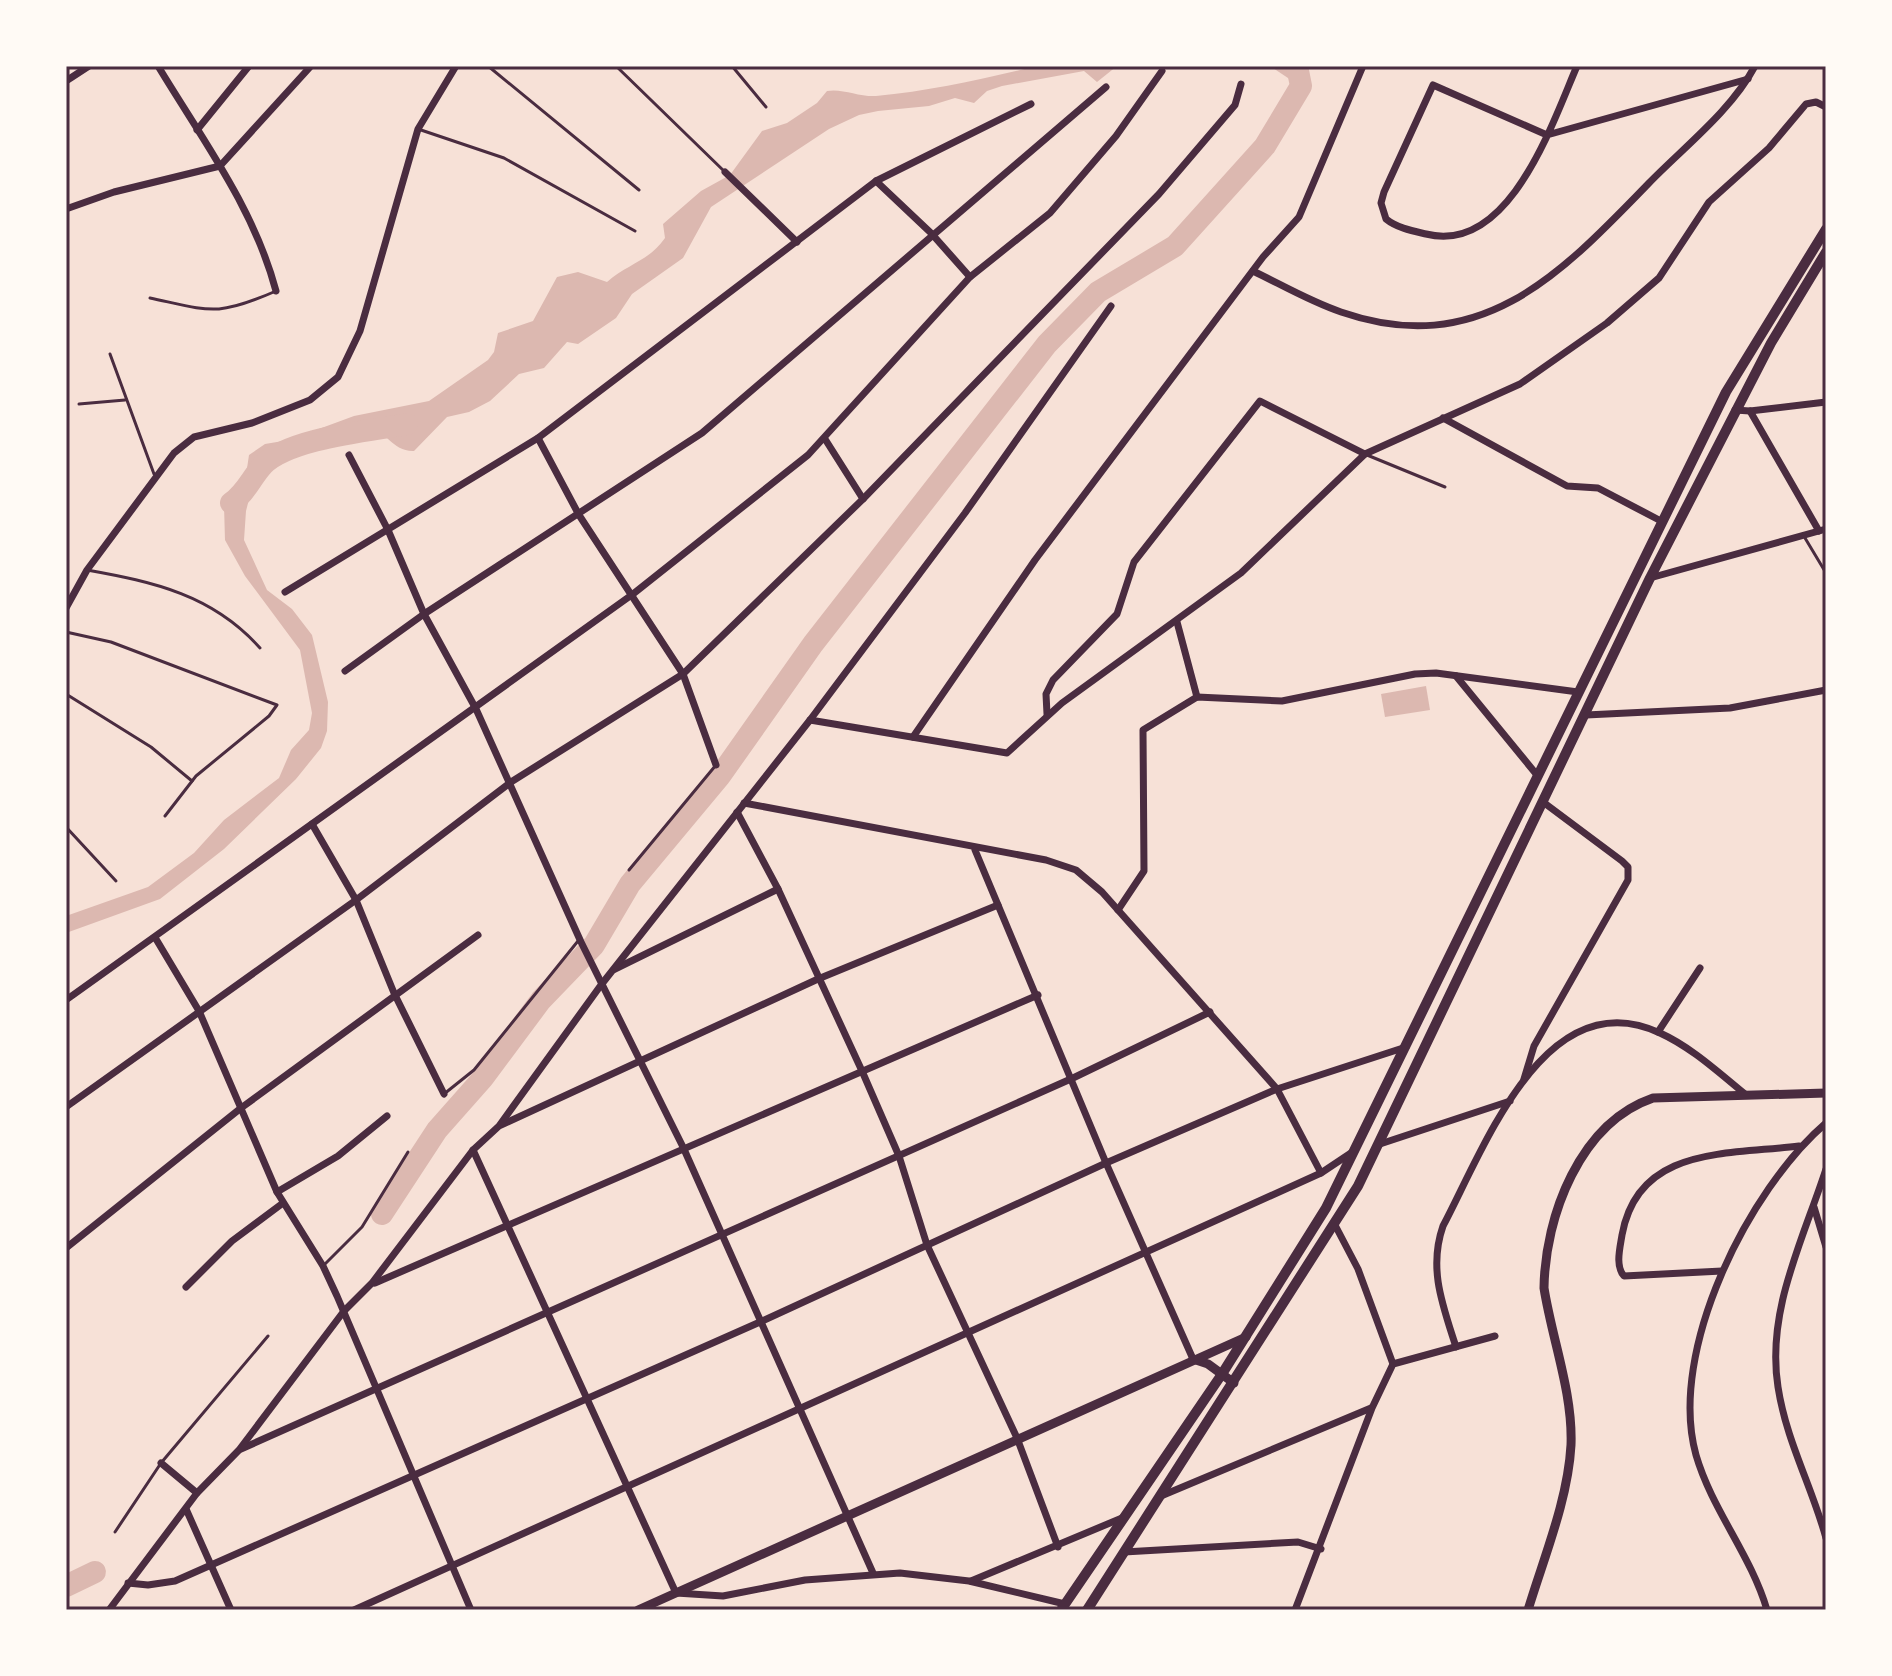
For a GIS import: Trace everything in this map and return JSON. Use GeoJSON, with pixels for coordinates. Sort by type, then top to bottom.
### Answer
{"type":"FeatureCollection","features":[{"type":"Feature","properties":{"kind":"main road"},"geometry":{"type":"LineString","coordinates":[[1063,1607],[1222,1374],[1326,1208],[1726,392],[1804,271],[1826,229]]}},
{"type":"Feature","properties":{"kind":"main road"},"geometry":{"type":"LineString","coordinates":[[1087,1610],[1335,1225],[1377,1145],[1650,578],[1735,410],[1826,252]]}},
{"type":"Feature","properties":{"kind":"street"},"geometry":{"type":"LineString","coordinates":[[66,81],[89,66]]}},
{"type":"Feature","properties":{"kind":"street"},"geometry":{"type":"LineString","coordinates":[[158,66],[220,166],[262,244],[276,291]]}},
{"type":"Feature","properties":{"kind":"street"},"geometry":{"type":"LineString","coordinates":[[197,130],[249,66]]}},
{"type":"Feature","properties":{"kind":"street"},"geometry":{"type":"LineString","coordinates":[[66,209],[114,192],[220,166],[311,66]]}},
{"type":"Feature","properties":{"kind":"street"},"geometry":{"type":"LineString","coordinates":[[66,608],[87,570],[174,453],[194,437],[252,423],[310,400],[338,377],[360,331],[418,129],[456,66]]}},
{"type":"Feature","properties":{"kind":"street"},"geometry":{"type":"LineString","coordinates":[[913,737],[1035,560],[1253,271],[1299,217],[1363,66]]}},
{"type":"Feature","properties":{"kind":"street"},"geometry":{"type":"LineString","coordinates":[[1577,66],[1547,135],[1511,199],[1470,232],[1441,238],[1392,224],[1382,213],[1381,203],[1433,85],[1547,135],[1748,79]]}},
{"type":"Feature","properties":{"kind":"street"},"geometry":{"type":"LineString","coordinates":[[1253,271],[1359,317],[1415,326],[1450,326],[1478,318],[1508,305],[1564,266],[1638,195],[1748,79],[1755,66]]}},
{"type":"Feature","properties":{"kind":"street"},"geometry":{"type":"LineString","coordinates":[[66,1000],[156,939],[633,594],[825,439],[970,277],[1050,213],[1116,136],[1162,71]]}},
{"type":"Feature","properties":{"kind":"street"},"geometry":{"type":"LineString","coordinates":[[66,1107],[356,900],[511,782],[683,674],[863,499],[1159,194],[1235,105],[1241,84]]}},
{"type":"Feature","properties":{"kind":"street"},"geometry":{"type":"LineString","coordinates":[[345,671],[424,614],[702,433],[931,233],[1106,87]]}},
{"type":"Feature","properties":{"kind":"street"},"geometry":{"type":"LineString","coordinates":[[810,720],[1007,753],[1047,714],[1241,573],[1365,454],[1520,384],[1607,323],[1659,278],[1709,202],[1769,148],[1806,104],[1816,102],[1826,107]]}},
{"type":"Feature","properties":{"kind":"street"},"geometry":{"type":"LineString","coordinates":[[285,592],[538,438],[876,181],[1031,104]]}},
{"type":"Feature","properties":{"kind":"street"},"geometry":{"type":"LineString","coordinates":[[725,172],[797,242]]}},
{"type":"Feature","properties":{"kind":"street"},"geometry":{"type":"LineString","coordinates":[[876,181],[931,233],[970,277]]}},
{"type":"Feature","properties":{"kind":"street"},"geometry":{"type":"LineString","coordinates":[[109,1610],[197,1493],[239,1450],[344,1311],[372,1283],[473,1150],[499,1126],[601,985],[810,720],[965,513],[1111,306]]}},
{"type":"Feature","properties":{"kind":"street"},"geometry":{"type":"LineString","coordinates":[[1047,714],[1046,694],[1053,680],[1117,614],[1134,562],[1260,401],[1365,454]]}},
{"type":"Feature","properties":{"kind":"street"},"geometry":{"type":"LineString","coordinates":[[1735,410],[1826,402]]}},
{"type":"Feature","properties":{"kind":"street"},"geometry":{"type":"LineString","coordinates":[[1650,578],[1743,555],[1823,530],[1750,411]]}},
{"type":"Feature","properties":{"kind":"street"},"geometry":{"type":"LineString","coordinates":[[1443,418],[1567,486],[1598,488],[1661,521]]}},
{"type":"Feature","properties":{"kind":"street"},"geometry":{"type":"LineString","coordinates":[[538,438],[579,515],[683,674],[716,765]]}},
{"type":"Feature","properties":{"kind":"street"},"geometry":{"type":"LineString","coordinates":[[825,439],[863,499]]}},
{"type":"Feature","properties":{"kind":"street"},"geometry":{"type":"LineString","coordinates":[[349,455],[388,530],[424,614],[476,709],[580,941],[683,1147],[720,1237],[873,1573]]}},
{"type":"Feature","properties":{"kind":"street"},"geometry":{"type":"LineString","coordinates":[[1177,622],[1197,697]]}},
{"type":"Feature","properties":{"kind":"street"},"geometry":{"type":"LineString","coordinates":[[1118,910],[1144,871],[1143,730],[1197,697],[1282,701],[1415,674],[1456,676],[1578,692]]}},
{"type":"Feature","properties":{"kind":"street"},"geometry":{"type":"LineString","coordinates":[[1456,676],[1537,775]]}},
{"type":"Feature","properties":{"kind":"street"},"geometry":{"type":"LineString","coordinates":[[1586,715],[1730,708],[1826,690]]}},
{"type":"Feature","properties":{"kind":"street"},"geometry":{"type":"LineString","coordinates":[[1523,1083],[1534,1046],[1628,880],[1628,867],[1622,861],[1543,802]]}},
{"type":"Feature","properties":{"kind":"street"},"geometry":{"type":"LineString","coordinates":[[744,803],[975,850],[1046,860],[1076,870],[1118,910],[1277,1089],[1321,1173]]}},
{"type":"Feature","properties":{"kind":"street"},"geometry":{"type":"LineString","coordinates":[[737,812],[778,889],[862,1071],[899,1156],[927,1245],[1017,1438],[1058,1547]]}},
{"type":"Feature","properties":{"kind":"street"},"geometry":{"type":"LineString","coordinates":[[312,824],[356,900],[394,993],[444,1094]]}},
{"type":"Feature","properties":{"kind":"street"},"geometry":{"type":"LineString","coordinates":[[975,850],[1106,1163],[1193,1359],[1234,1383]]}},
{"type":"Feature","properties":{"kind":"street"},"geometry":{"type":"LineString","coordinates":[[613,970],[778,889]]}},
{"type":"Feature","properties":{"kind":"street"},"geometry":{"type":"LineString","coordinates":[[499,1126],[818,979],[998,905]]}},
{"type":"Feature","properties":{"kind":"street"},"geometry":{"type":"LineString","coordinates":[[66,1248],[241,1108],[394,993],[478,935]]}},
{"type":"Feature","properties":{"kind":"street"},"geometry":{"type":"LineString","coordinates":[[156,939],[199,1011],[277,1192],[323,1266],[416,1475],[471,1610]]}},
{"type":"Feature","properties":{"kind":"street"},"geometry":{"type":"LineString","coordinates":[[1658,1032],[1700,968]]}},
{"type":"Feature","properties":{"kind":"street"},"geometry":{"type":"LineString","coordinates":[[372,1283],[508,1227],[683,1147],[1038,995]]}},
{"type":"Feature","properties":{"kind":"street"},"geometry":{"type":"LineString","coordinates":[[239,1450],[1073,1078],[1210,1012]]}},
{"type":"Feature","properties":{"kind":"street"},"geometry":{"type":"LineString","coordinates":[[1456,1347],[1436,1281],[1436,1246],[1443,1226],[1510,1101],[1549,1050],[1577,1029],[1607,1022],[1627,1023],[1658,1032],[1693,1052],[1745,1094]]}},
{"type":"Feature","properties":{"kind":"street"},"geometry":{"type":"LineString","coordinates":[[128,1583],[163,1585],[211,1566],[760,1322],[1106,1163],[1277,1089],[1406,1047]]}},
{"type":"Feature","properties":{"kind":"street"},"geometry":{"type":"LineString","coordinates":[[1528,1610],[1565,1484],[1570,1454],[1567,1401],[1544,1280],[1548,1248],[1572,1176],[1599,1133],[1631,1105],[1653,1098],[1826,1093]]}},
{"type":"Feature","properties":{"kind":"street"},"geometry":{"type":"LineString","coordinates":[[1377,1145],[1510,1101]]}},
{"type":"Feature","properties":{"kind":"street"},"geometry":{"type":"LineString","coordinates":[[277,1192],[338,1156],[387,1116]]}},
{"type":"Feature","properties":{"kind":"street"},"geometry":{"type":"LineString","coordinates":[[1767,1610],[1749,1565],[1707,1485],[1694,1441],[1696,1352],[1722,1271],[1799,1146],[1826,1123]]}},
{"type":"Feature","properties":{"kind":"street"},"geometry":{"type":"LineString","coordinates":[[1722,1271],[1629,1278],[1620,1271],[1626,1213],[1640,1189],[1655,1174],[1696,1159],[1799,1146]]}},
{"type":"Feature","properties":{"kind":"street"},"geometry":{"type":"LineString","coordinates":[[473,1150],[676,1593]]}},
{"type":"Feature","properties":{"kind":"street"},"geometry":{"type":"LineString","coordinates":[[354,1610],[1321,1173],[1351,1153]]}},
{"type":"Feature","properties":{"kind":"street"},"geometry":{"type":"LineString","coordinates":[[1826,1169],[1822,1195],[1814,1206],[1778,1316],[1775,1361],[1778,1390],[1795,1453],[1817,1506],[1826,1538]]}},
{"type":"Feature","properties":{"kind":"street"},"geometry":{"type":"LineString","coordinates":[[186,1287],[232,1241],[283,1203]]}},
{"type":"Feature","properties":{"kind":"street"},"geometry":{"type":"LineString","coordinates":[[1814,1206],[1826,1247]]}},
{"type":"Feature","properties":{"kind":"street"},"geometry":{"type":"LineString","coordinates":[[1295,1610],[1321,1549],[1372,1408],[1393,1364],[1358,1269],[1335,1225]]}},
{"type":"Feature","properties":{"kind":"street"},"geometry":{"type":"LineString","coordinates":[[1393,1364],[1495,1336]]}},
{"type":"Feature","properties":{"kind":"street"},"geometry":{"type":"LineString","coordinates":[[638,1610],[1246,1337]]}},
{"type":"Feature","properties":{"kind":"street"},"geometry":{"type":"LineString","coordinates":[[1159,1497],[1372,1408]]}},
{"type":"Feature","properties":{"kind":"street"},"geometry":{"type":"LineString","coordinates":[[161,1463],[197,1493]]}},
{"type":"Feature","properties":{"kind":"street"},"geometry":{"type":"LineString","coordinates":[[186,1509],[231,1610]]}},
{"type":"Feature","properties":{"kind":"street"},"geometry":{"type":"LineString","coordinates":[[969,1581],[1123,1518]]}},
{"type":"Feature","properties":{"kind":"street"},"geometry":{"type":"LineString","coordinates":[[1122,1552],[1298,1542],[1321,1549]]}},
{"type":"Feature","properties":{"kind":"street"},"geometry":{"type":"LineString","coordinates":[[676,1593],[723,1596],[805,1580],[873,1573],[916,1574],[969,1581],[1063,1607]]}},
{"type":"Feature","properties":{"kind":"lane"},"geometry":{"type":"LineString","coordinates":[[488,66],[639,190]]}},
{"type":"Feature","properties":{"kind":"lane"},"geometry":{"type":"LineString","coordinates":[[616,66],[725,172]]}},
{"type":"Feature","properties":{"kind":"lane"},"geometry":{"type":"LineString","coordinates":[[732,66],[766,107]]}},
{"type":"Feature","properties":{"kind":"lane"},"geometry":{"type":"LineString","coordinates":[[418,129],[504,158],[635,231]]}},
{"type":"Feature","properties":{"kind":"lane"},"geometry":{"type":"LineString","coordinates":[[150,298],[215,311],[235,309],[276,291]]}},
{"type":"Feature","properties":{"kind":"lane"},"geometry":{"type":"LineString","coordinates":[[110,354],[156,478]]}},
{"type":"Feature","properties":{"kind":"lane"},"geometry":{"type":"LineString","coordinates":[[79,404],[125,400]]}},
{"type":"Feature","properties":{"kind":"lane"},"geometry":{"type":"LineString","coordinates":[[1365,454],[1445,487]]}},
{"type":"Feature","properties":{"kind":"lane"},"geometry":{"type":"LineString","coordinates":[[1803,535],[1826,573]]}},
{"type":"Feature","properties":{"kind":"lane"},"geometry":{"type":"LineString","coordinates":[[87,570],[176,589],[240,625],[260,648]]}},
{"type":"Feature","properties":{"kind":"lane"},"geometry":{"type":"LineString","coordinates":[[66,632],[111,642],[277,705],[269,716],[192,781],[165,816]]}},
{"type":"Feature","properties":{"kind":"lane"},"geometry":{"type":"LineString","coordinates":[[66,694],[151,747],[192,781]]}},
{"type":"Feature","properties":{"kind":"lane"},"geometry":{"type":"LineString","coordinates":[[629,870],[716,765]]}},
{"type":"Feature","properties":{"kind":"lane"},"geometry":{"type":"LineString","coordinates":[[66,827],[116,881]]}},
{"type":"Feature","properties":{"kind":"lane"},"geometry":{"type":"LineString","coordinates":[[444,1094],[474,1070],[580,941]]}},
{"type":"Feature","properties":{"kind":"lane"},"geometry":{"type":"LineString","coordinates":[[323,1266],[362,1227],[408,1152]]}},
{"type":"Feature","properties":{"kind":"lane"},"geometry":{"type":"LineString","coordinates":[[115,1532],[161,1463],[268,1336]]}},
{"type":"Feature","properties":{"kind":"shaded area"},"geometry":{"type":"Polygon","coordinates":[[[1037,66],[1117,66],[1097,82],[1084,71],[1002,86],[987,91],[974,103],[955,98],[929,106],[859,115],[829,129],[711,207],[683,258],[632,294],[616,318],[578,344],[567,342],[544,368],[519,374],[490,401],[469,412],[447,417],[414,451],[400,448],[367,425],[294,446],[258,464],[246,511],[244,540],[267,590],[292,609],[312,635],[328,702],[327,731],[321,748],[296,779],[224,849],[160,899],[66,933],[66,916],[148,887],[194,853],[224,820],[279,778],[291,750],[309,730],[312,713],[300,650],[245,576],[225,540],[224,505],[246,475],[249,455],[265,444],[289,440],[354,416],[429,401],[488,360],[494,352],[498,333],[533,321],[557,277],[578,272],[607,282],[652,252],[665,238],[663,224],[701,191],[730,175],[762,131],[787,123],[817,103],[827,91],[870,96],[897,94],[1037,66]]]}},
{"type":"Feature","properties":{"kind":"shaded area"},"geometry":{"type":"Polygon","coordinates":[[[1270,66],[1305,66],[1303,88],[1270,66]]]}},
{"type":"Feature","properties":{"kind":"shaded area"},"geometry":{"type":"Polygon","coordinates":[[[1426,686],[1430,710],[1385,717],[1381,694],[1426,686]]]}},
{"type":"Feature","properties":{"kind":"waterway"},"geometry":{"type":"LineString","coordinates":[[382,1214],[437,1130],[483,1078],[541,1000],[594,945],[630,884],[720,776],[813,644],[1047,344],[1098,292],[1175,246],[1265,146],[1301,86],[1297,66]]}},
{"type":"Feature","properties":{"kind":"waterway"},"geometry":{"type":"LineString","coordinates":[[231,503],[241,495],[263,465],[292,448],[331,437],[407,424]]}},
{"type":"Feature","properties":{"kind":"waterway"},"geometry":{"type":"LineString","coordinates":[[66,1586],[95,1572]]}}]}
